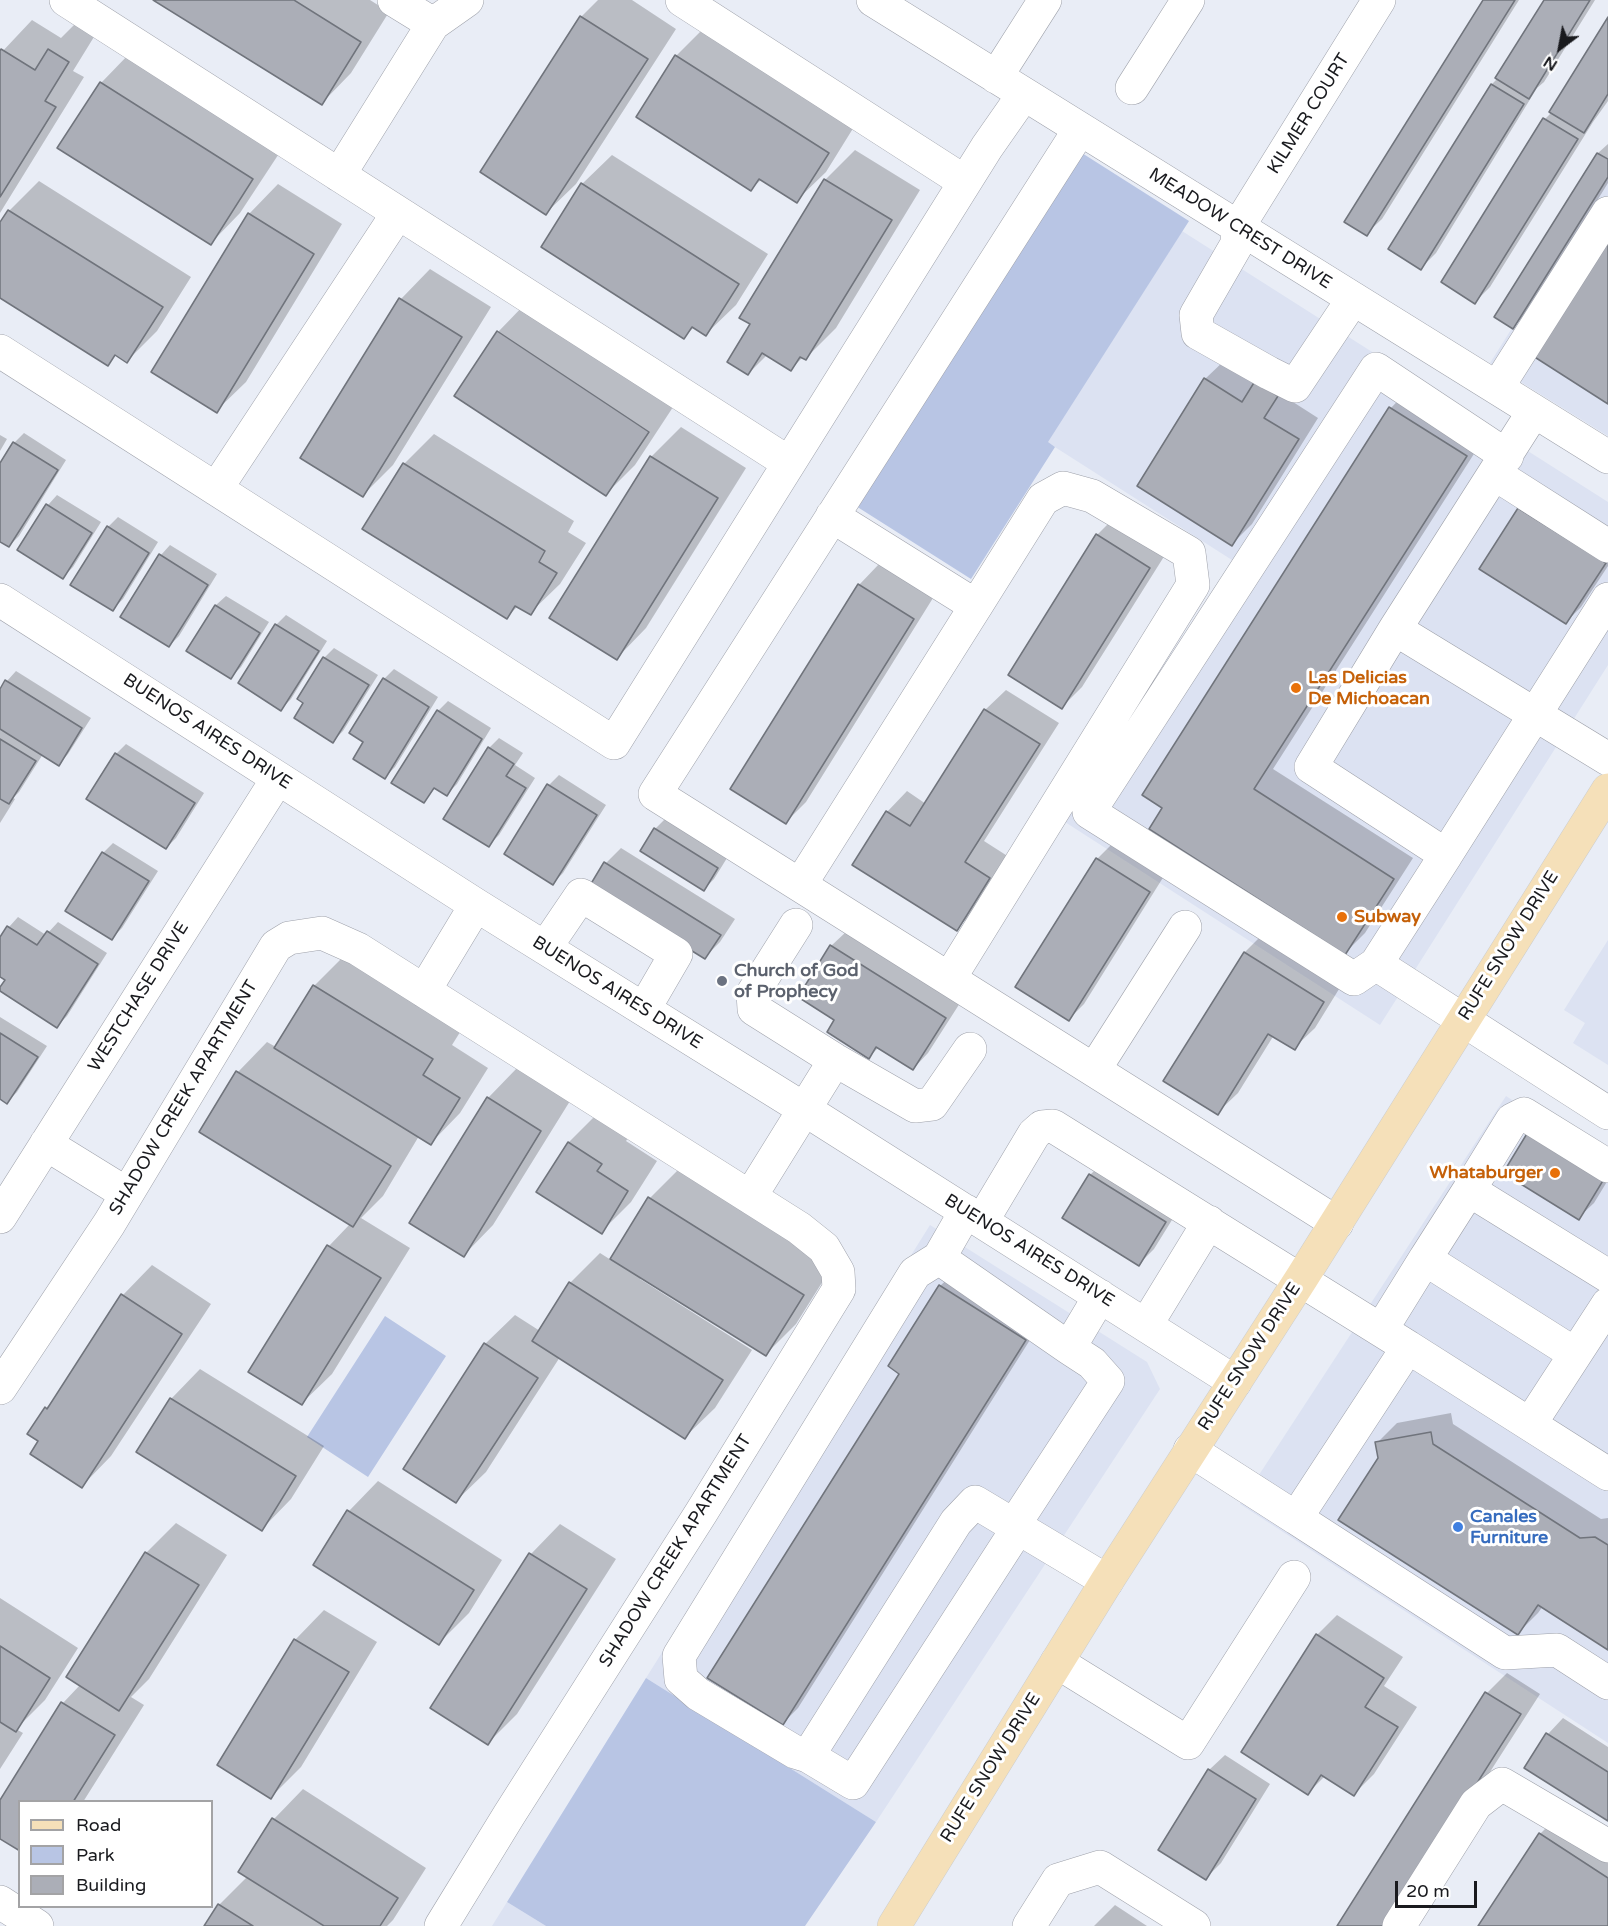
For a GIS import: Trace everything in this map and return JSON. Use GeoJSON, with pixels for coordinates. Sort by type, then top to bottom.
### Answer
{"type":"FeatureCollection","features":[{"type":"Feature","properties":{"kind":"main road","name":"RUFE SNOW DRIVE"},"geometry":{"type":"LineString","coordinates":[[894,1926],[1190,1450],[1301,1279],[1463,1021],[1603,808]]}},
{"type":"Feature","properties":{"kind":"street"},"geometry":{"type":"LineString","coordinates":[[66,0],[789,463]]}},
{"type":"Feature","properties":{"kind":"street"},"geometry":{"type":"LineString","coordinates":[[394,0],[433,24]]}},
{"type":"Feature","properties":{"kind":"street"},"geometry":{"type":"LineString","coordinates":[[339,175],[433,24],[467,0]]}},
{"type":"Feature","properties":{"kind":"street"},"geometry":{"type":"LineString","coordinates":[[681,0],[965,182]]}},
{"type":"Feature","properties":{"kind":"street","name":"MEADOW CREST DRIVE"},"geometry":{"type":"LineString","coordinates":[[873,0],[1608,457]]}},
{"type":"Feature","properties":{"kind":"street"},"geometry":{"type":"LineString","coordinates":[[996,77],[1045,0]]}},
{"type":"Feature","properties":{"kind":"street"},"geometry":{"type":"LineString","coordinates":[[1132,88],[1188,0]]}},
{"type":"Feature","properties":{"kind":"street","name":"KILMER COURT"},"geometry":{"type":"LineString","coordinates":[[1353,299],[1295,386],[1198,333],[1196,315],[1237,244],[1238,227],[1379,0]]}},
{"type":"Feature","properties":{"kind":"street"},"geometry":{"type":"LineString","coordinates":[[0,351],[614,743],[965,182],[1024,94]]}},
{"type":"Feature","properties":{"kind":"street"},"geometry":{"type":"LineString","coordinates":[[1080,129],[655,794],[1336,1222]]}},
{"type":"Feature","properties":{"kind":"street"},"geometry":{"type":"LineString","coordinates":[[216,489],[398,213]]}},
{"type":"Feature","properties":{"kind":"street"},"geometry":{"type":"LineString","coordinates":[[1497,388],[1608,213]]}},
{"type":"Feature","properties":{"kind":"street"},"geometry":{"type":"LineString","coordinates":[[1608,546],[1376,369],[1089,812],[1354,980],[1376,964],[1608,599]]}},
{"type":"Feature","properties":{"kind":"street"},"geometry":{"type":"LineString","coordinates":[[1446,855],[1311,766],[1534,411]]}},
{"type":"Feature","properties":{"kind":"street"},"geometry":{"type":"LineString","coordinates":[[800,885],[1043,500],[1063,488],[1092,496],[1189,553],[1193,585],[950,979]]}},
{"type":"Feature","properties":{"kind":"street"},"geometry":{"type":"LineString","coordinates":[[832,516],[976,606]]}},
{"type":"Feature","properties":{"kind":"street","name":"BUENOS AIRES DRIVE"},"geometry":{"type":"LineString","coordinates":[[0,600],[476,905],[804,1109],[1235,1382]]}},
{"type":"Feature","properties":{"kind":"street"},"geometry":{"type":"LineString","coordinates":[[1395,629],[1608,759]]}},
{"type":"Feature","properties":{"kind":"street","name":"WESTCHASE DRIVE"},"geometry":{"type":"LineString","coordinates":[[0,1217],[278,778]]}},
{"type":"Feature","properties":{"kind":"street"},"geometry":{"type":"LineString","coordinates":[[545,948],[581,895],[676,954],[644,1009]]}},
{"type":"Feature","properties":{"kind":"street"},"geometry":{"type":"LineString","coordinates":[[424,991],[476,905]]}},
{"type":"Feature","properties":{"kind":"street"},"geometry":{"type":"LineString","coordinates":[[796,925],[753,993],[754,1009],[835,1060],[915,1106],[932,1104],[970,1049]]}},
{"type":"Feature","properties":{"kind":"street"},"geometry":{"type":"LineString","coordinates":[[1094,1070],[1185,927]]}},
{"type":"Feature","properties":{"kind":"street","name":"SHADOW CREEK APARTMENT"},"geometry":{"type":"LineString","coordinates":[[0,1388],[109,1224],[276,946],[289,938],[322,933],[358,949],[799,1228],[824,1248],[838,1272],[839,1289],[441,1926]]}},
{"type":"Feature","properties":{"kind":"street"},"geometry":{"type":"LineString","coordinates":[[1376,964],[1608,1113]]}},
{"type":"Feature","properties":{"kind":"street"},"geometry":{"type":"LineString","coordinates":[[750,1197],[835,1060]]}},
{"type":"Feature","properties":{"kind":"street"},"geometry":{"type":"LineString","coordinates":[[1296,1518],[1395,1338],[1425,1259],[1512,1120],[1524,1114],[1608,1166]]}},
{"type":"Feature","properties":{"kind":"street"},"geometry":{"type":"LineString","coordinates":[[939,1258],[1092,1363],[1108,1381],[853,1783],[808,1756],[795,1752],[698,1694],[681,1679],[679,1656],[915,1273],[939,1258],[974,1216],[1034,1134],[1042,1127],[1053,1126],[1301,1279],[1608,1474]]}},
{"type":"Feature","properties":{"kind":"street"},"geometry":{"type":"LineString","coordinates":[[46,1144],[127,1194]]}},
{"type":"Feature","properties":{"kind":"street"},"geometry":{"type":"LineString","coordinates":[[1469,1190],[1604,1266]]}},
{"type":"Feature","properties":{"kind":"street"},"geometry":{"type":"LineString","coordinates":[[1146,1325],[1209,1222]]}},
{"type":"Feature","properties":{"kind":"street"},"geometry":{"type":"LineString","coordinates":[[1425,1259],[1575,1354]]}},
{"type":"Feature","properties":{"kind":"street"},"geometry":{"type":"LineString","coordinates":[[1069,1348],[1100,1296]]}},
{"type":"Feature","properties":{"kind":"street"},"geometry":{"type":"LineString","coordinates":[[1530,1424],[1608,1304]]}},
{"type":"Feature","properties":{"kind":"street"},"geometry":{"type":"LineString","coordinates":[[1190,1450],[1505,1653],[1557,1650],[1608,1683]]}},
{"type":"Feature","properties":{"kind":"street"},"geometry":{"type":"LineString","coordinates":[[808,1756],[956,1522],[975,1502],[1107,1581]]}},
{"type":"Feature","properties":{"kind":"street"},"geometry":{"type":"LineString","coordinates":[[1057,1662],[1188,1743],[1294,1577]]}},
{"type":"Feature","properties":{"kind":"street"},"geometry":{"type":"LineString","coordinates":[[1399,1926],[1476,1804],[1502,1784],[1608,1846]]}},
{"type":"Feature","properties":{"kind":"street"},"geometry":{"type":"LineString","coordinates":[[1029,1926],[1058,1880],[1100,1867],[1194,1926]]}},
{"type":"Feature","properties":{"kind":"street"},"geometry":{"type":"LineString","coordinates":[[0,1902],[37,1926]]}},
{"type":"Feature","properties":{"kind":"shaded area"},"geometry":{"type":"Polygon","coordinates":[[[1608,176],[1608,436],[1490,363],[1608,176]]]}},
{"type":"Feature","properties":{"kind":"shaded area"},"geometry":{"type":"Polygon","coordinates":[[[1182,231],[1608,502],[1608,665],[1380,1025],[1065,822],[1232,560],[1047,442],[1182,231]]]}},
{"type":"Feature","properties":{"kind":"shaded area"},"geometry":{"type":"Polygon","coordinates":[[[1608,940],[1608,1065],[1573,1043],[1585,1023],[1564,1010],[1608,940]]]}},
{"type":"Feature","properties":{"kind":"shaded area"},"geometry":{"type":"Polygon","coordinates":[[[1506,1096],[1608,1163],[1608,1743],[1240,1504],[1506,1096]]]}},
{"type":"Feature","properties":{"kind":"shaded area"},"geometry":{"type":"Polygon","coordinates":[[[930,1225],[1147,1362],[1160,1389],[876,1822],[646,1678],[930,1225]]]}},
{"type":"Feature","properties":{"kind":"shaded area"},"geometry":{"type":"Polygon","coordinates":[[[507,1902],[546,1926],[492,1926],[507,1902]]]}},
{"type":"Feature","properties":{"kind":"green space"},"geometry":{"type":"Polygon","coordinates":[[[1074,148],[1189,221],[1048,442],[1055,447],[971,579],[848,501],[1074,148]]]}},
{"type":"Feature","properties":{"kind":"green space"},"geometry":{"type":"Polygon","coordinates":[[[385,1316],[446,1356],[368,1477],[307,1437],[385,1316]]]}},
{"type":"Feature","properties":{"kind":"green space"},"geometry":{"type":"Polygon","coordinates":[[[646,1678],[876,1822],[805,1926],[546,1926],[507,1902],[646,1678]]]}},
{"type":"Feature","properties":{"kind":"building"},"geometry":{"type":"Polygon","coordinates":[[[153,0],[294,0],[361,42],[322,105],[153,0]]]}},
{"type":"Feature","properties":{"kind":"building"},"geometry":{"type":"Polygon","coordinates":[[[1483,0],[1515,0],[1367,236],[1344,222],[1483,0]]]}},
{"type":"Feature","properties":{"kind":"building"},"geometry":{"type":"Polygon","coordinates":[[[1544,0],[1590,0],[1529,99],[1495,78],[1544,0]]]}},
{"type":"Feature","properties":{"kind":"building"},"geometry":{"type":"Polygon","coordinates":[[[580,16],[648,59],[546,215],[480,172],[580,16]]]}},
{"type":"Feature","properties":{"kind":"building"},"geometry":{"type":"Polygon","coordinates":[[[1608,17],[1608,94],[1584,133],[1549,112],[1608,17]]]}},
{"type":"Feature","properties":{"kind":"building"},"geometry":{"type":"Polygon","coordinates":[[[1,49],[35,70],[48,49],[69,62],[45,101],[56,107],[0,197],[0,51],[1,49]]]}},
{"type":"Feature","properties":{"kind":"building"},"geometry":{"type":"Polygon","coordinates":[[[675,55],[829,153],[797,203],[759,179],[751,191],[636,117],[675,55]]]}},
{"type":"Feature","properties":{"kind":"building"},"geometry":{"type":"Polygon","coordinates":[[[100,82],[253,179],[211,245],[57,148],[100,82]]]}},
{"type":"Feature","properties":{"kind":"building"},"geometry":{"type":"Polygon","coordinates":[[[1491,84],[1524,104],[1421,270],[1388,249],[1491,84]]]}},
{"type":"Feature","properties":{"kind":"building"},"geometry":{"type":"Polygon","coordinates":[[[1543,118],[1578,139],[1475,304],[1441,282],[1543,118]]]}},
{"type":"Feature","properties":{"kind":"building"},"geometry":{"type":"Polygon","coordinates":[[[1597,153],[1608,159],[1608,177],[1513,329],[1494,317],[1597,153]]]}},
{"type":"Feature","properties":{"kind":"building"},"geometry":{"type":"Polygon","coordinates":[[[824,179],[892,220],[806,360],[800,357],[791,371],[762,353],[748,375],[727,362],[750,324],[739,318],[824,179]]]}},
{"type":"Feature","properties":{"kind":"building"},"geometry":{"type":"Polygon","coordinates":[[[581,183],[739,284],[706,336],[692,327],[684,339],[541,247],[581,183]]]}},
{"type":"Feature","properties":{"kind":"building"},"geometry":{"type":"Polygon","coordinates":[[[8,210],[163,307],[127,363],[115,355],[108,366],[0,298],[0,222],[8,210]]]}},
{"type":"Feature","properties":{"kind":"building"},"geometry":{"type":"Polygon","coordinates":[[[248,213],[314,254],[217,413],[151,372],[248,213]]]}},
{"type":"Feature","properties":{"kind":"building"},"geometry":{"type":"Polygon","coordinates":[[[1608,238],[1608,404],[1533,356],[1608,238]]]}},
{"type":"Feature","properties":{"kind":"building"},"geometry":{"type":"Polygon","coordinates":[[[399,298],[462,337],[363,497],[300,458],[399,298]]]}},
{"type":"Feature","properties":{"kind":"building"},"geometry":{"type":"Polygon","coordinates":[[[497,331],[649,432],[606,496],[454,396],[497,331]]]}},
{"type":"Feature","properties":{"kind":"building"},"geometry":{"type":"Polygon","coordinates":[[[1204,378],[1242,402],[1255,381],[1278,396],[1264,418],[1299,439],[1232,546],[1137,486],[1204,378]]]}},
{"type":"Feature","properties":{"kind":"building"},"geometry":{"type":"Polygon","coordinates":[[[1389,407],[1467,456],[1254,789],[1394,879],[1345,955],[1149,829],[1162,808],[1142,795],[1389,407]]]}},
{"type":"Feature","properties":{"kind":"building"},"geometry":{"type":"Polygon","coordinates":[[[13,442],[58,470],[9,547],[0,542],[0,463],[13,442]]]}},
{"type":"Feature","properties":{"kind":"building"},"geometry":{"type":"Polygon","coordinates":[[[650,456],[718,498],[617,660],[549,618],[650,456]]]}},
{"type":"Feature","properties":{"kind":"building"},"geometry":{"type":"Polygon","coordinates":[[[403,463],[545,551],[539,562],[557,573],[531,615],[515,606],[507,619],[362,529],[403,463]]]}},
{"type":"Feature","properties":{"kind":"building"},"geometry":{"type":"Polygon","coordinates":[[[46,504],[92,533],[63,579],[17,550],[46,504]]]}},
{"type":"Feature","properties":{"kind":"building"},"geometry":{"type":"Polygon","coordinates":[[[1518,508],[1606,563],[1566,624],[1479,569],[1518,508]]]}},
{"type":"Feature","properties":{"kind":"building"},"geometry":{"type":"Polygon","coordinates":[[[107,526],[149,553],[113,611],[70,585],[107,526]]]}},
{"type":"Feature","properties":{"kind":"building"},"geometry":{"type":"Polygon","coordinates":[[[1096,534],[1150,568],[1062,709],[1008,675],[1096,534]]]}},
{"type":"Feature","properties":{"kind":"building"},"geometry":{"type":"Polygon","coordinates":[[[159,554],[208,585],[169,647],[120,617],[159,554]]]}},
{"type":"Feature","properties":{"kind":"building"},"geometry":{"type":"Polygon","coordinates":[[[858,584],[914,619],[786,824],[730,789],[858,584]]]}},
{"type":"Feature","properties":{"kind":"building"},"geometry":{"type":"Polygon","coordinates":[[[215,605],[260,633],[231,679],[186,651],[215,605]]]}},
{"type":"Feature","properties":{"kind":"building"},"geometry":{"type":"Polygon","coordinates":[[[275,624],[319,651],[281,711],[238,683],[275,624]]]}},
{"type":"Feature","properties":{"kind":"building"},"geometry":{"type":"Polygon","coordinates":[[[323,657],[369,685],[333,743],[294,718],[303,703],[297,699],[323,657]]]}},
{"type":"Feature","properties":{"kind":"building"},"geometry":{"type":"Polygon","coordinates":[[[383,678],[429,707],[385,779],[353,759],[363,742],[349,733],[383,678]]]}},
{"type":"Feature","properties":{"kind":"building"},"geometry":{"type":"Polygon","coordinates":[[[5,680],[82,728],[59,766],[0,729],[0,689],[5,680]]]}},
{"type":"Feature","properties":{"kind":"building"},"geometry":{"type":"Polygon","coordinates":[[[984,709],[1040,744],[965,862],[990,878],[957,931],[852,865],[886,811],[910,826],[984,709]]]}},
{"type":"Feature","properties":{"kind":"building"},"geometry":{"type":"Polygon","coordinates":[[[437,710],[482,739],[447,796],[434,788],[424,803],[391,783],[437,710]]]}},
{"type":"Feature","properties":{"kind":"building"},"geometry":{"type":"Polygon","coordinates":[[[0,739],[36,761],[9,804],[0,799],[0,739]]]}},
{"type":"Feature","properties":{"kind":"building"},"geometry":{"type":"Polygon","coordinates":[[[488,747],[514,764],[506,776],[526,788],[489,847],[443,819],[488,747]]]}},
{"type":"Feature","properties":{"kind":"building"},"geometry":{"type":"Polygon","coordinates":[[[115,753],[195,803],[166,849],[86,799],[115,753]]]}},
{"type":"Feature","properties":{"kind":"building"},"geometry":{"type":"Polygon","coordinates":[[[547,784],[597,815],[553,885],[504,854],[547,784]]]}},
{"type":"Feature","properties":{"kind":"building"},"geometry":{"type":"Polygon","coordinates":[[[654,828],[718,868],[704,891],[640,851],[654,828]]]}},
{"type":"Feature","properties":{"kind":"building"},"geometry":{"type":"Polygon","coordinates":[[[102,852],[149,881],[112,940],[65,911],[102,852]]]}},
{"type":"Feature","properties":{"kind":"building"},"geometry":{"type":"Polygon","coordinates":[[[1096,858],[1150,892],[1069,1021],[1015,987],[1096,858]]]}},
{"type":"Feature","properties":{"kind":"building"},"geometry":{"type":"Polygon","coordinates":[[[604,862],[721,935],[705,959],[589,887],[604,862]]]}},
{"type":"Feature","properties":{"kind":"building"},"geometry":{"type":"Polygon","coordinates":[[[7,926],[37,945],[47,931],[98,964],[57,1028],[0,991],[5,980],[0,977],[0,937],[7,926]]]}},
{"type":"Feature","properties":{"kind":"building"},"geometry":{"type":"Polygon","coordinates":[[[830,945],[946,1018],[913,1070],[876,1047],[869,1059],[827,1032],[834,1020],[798,997],[830,945]]]}},
{"type":"Feature","properties":{"kind":"building"},"geometry":{"type":"Polygon","coordinates":[[[1244,952],[1324,1002],[1295,1050],[1268,1034],[1218,1115],[1163,1081],[1244,952]]]}},
{"type":"Feature","properties":{"kind":"building"},"geometry":{"type":"Polygon","coordinates":[[[313,985],[433,1059],[423,1075],[460,1098],[431,1145],[274,1048],[313,985]]]}},
{"type":"Feature","properties":{"kind":"building"},"geometry":{"type":"Polygon","coordinates":[[[0,1033],[38,1057],[7,1104],[0,1099],[0,1033]]]}},
{"type":"Feature","properties":{"kind":"building"},"geometry":{"type":"Polygon","coordinates":[[[236,1071],[391,1166],[353,1227],[199,1132],[236,1071]]]}},
{"type":"Feature","properties":{"kind":"building"},"geometry":{"type":"Polygon","coordinates":[[[487,1097],[541,1131],[464,1257],[409,1223],[487,1097]]]}},
{"type":"Feature","properties":{"kind":"building","name":"Whataburger"},"geometry":{"type":"Polygon","coordinates":[[[1531,1127],[1607,1174],[1579,1220],[1503,1173],[1531,1127]]]}},
{"type":"Feature","properties":{"kind":"building"},"geometry":{"type":"Polygon","coordinates":[[[568,1142],[602,1164],[597,1171],[628,1191],[602,1234],[536,1192],[568,1142]]]}},
{"type":"Feature","properties":{"kind":"building"},"geometry":{"type":"Polygon","coordinates":[[[1089,1174],[1166,1222],[1139,1266],[1062,1218],[1089,1174]]]}},
{"type":"Feature","properties":{"kind":"building"},"geometry":{"type":"Polygon","coordinates":[[[648,1197],[804,1295],[766,1356],[610,1259],[648,1197]]]}},
{"type":"Feature","properties":{"kind":"building"},"geometry":{"type":"Polygon","coordinates":[[[327,1245],[381,1278],[302,1405],[248,1372],[327,1245]]]}},
{"type":"Feature","properties":{"kind":"building"},"geometry":{"type":"Polygon","coordinates":[[[569,1282],[723,1380],[685,1439],[532,1341],[569,1282]]]}},
{"type":"Feature","properties":{"kind":"building"},"geometry":{"type":"Polygon","coordinates":[[[939,1285],[1026,1340],[783,1725],[707,1678],[899,1374],[888,1366],[939,1285]]]}},
{"type":"Feature","properties":{"kind":"building"},"geometry":{"type":"Polygon","coordinates":[[[121,1294],[182,1334],[82,1488],[30,1454],[38,1441],[27,1434],[45,1407],[47,1409],[121,1294]]]}},
{"type":"Feature","properties":{"kind":"building"},"geometry":{"type":"Polygon","coordinates":[[[484,1343],[538,1378],[456,1503],[403,1469],[484,1343]]]}},
{"type":"Feature","properties":{"kind":"building"},"geometry":{"type":"Polygon","coordinates":[[[170,1398],[296,1476],[262,1531],[136,1452],[170,1398]]]}},
{"type":"Feature","properties":{"kind":"building"},"geometry":{"type":"Polygon","coordinates":[[[1431,1432],[1433,1444],[1580,1538],[1595,1537],[1608,1545],[1608,1650],[1538,1605],[1518,1635],[1338,1520],[1378,1458],[1375,1442],[1431,1432]]]}},
{"type":"Feature","properties":{"kind":"building"},"geometry":{"type":"Polygon","coordinates":[[[347,1510],[474,1590],[439,1645],[313,1565],[347,1510]]]}},
{"type":"Feature","properties":{"kind":"building"},"geometry":{"type":"Polygon","coordinates":[[[145,1552],[199,1585],[119,1711],[66,1677],[145,1552]]]}},
{"type":"Feature","properties":{"kind":"building"},"geometry":{"type":"Polygon","coordinates":[[[529,1553],[587,1589],[488,1745],[430,1708],[529,1553]]]}},
{"type":"Feature","properties":{"kind":"building"},"geometry":{"type":"Polygon","coordinates":[[[1316,1634],[1384,1678],[1365,1707],[1398,1727],[1354,1796],[1321,1775],[1308,1795],[1241,1752],[1316,1634]]]}},
{"type":"Feature","properties":{"kind":"building"},"geometry":{"type":"Polygon","coordinates":[[[294,1639],[349,1672],[271,1799],[217,1765],[294,1639]]]}},
{"type":"Feature","properties":{"kind":"building"},"geometry":{"type":"Polygon","coordinates":[[[0,1646],[50,1678],[16,1732],[0,1722],[0,1646]]]}},
{"type":"Feature","properties":{"kind":"building"},"geometry":{"type":"Polygon","coordinates":[[[1485,1692],[1521,1714],[1386,1926],[1337,1926],[1485,1692]]]}},
{"type":"Feature","properties":{"kind":"building"},"geometry":{"type":"Polygon","coordinates":[[[61,1702],[115,1735],[74,1800],[18,1800],[18,1850],[0,1839],[0,1800],[61,1702]]]}},
{"type":"Feature","properties":{"kind":"building"},"geometry":{"type":"Polygon","coordinates":[[[1546,1733],[1608,1772],[1608,1821],[1524,1768],[1546,1733]]]}},
{"type":"Feature","properties":{"kind":"building"},"geometry":{"type":"Polygon","coordinates":[[[1208,1769],[1256,1799],[1206,1880],[1158,1850],[1208,1769]]]}},
{"type":"Feature","properties":{"kind":"building"},"geometry":{"type":"Polygon","coordinates":[[[272,1818],[398,1898],[380,1926],[324,1926],[238,1872],[272,1818]]]}},
{"type":"Feature","properties":{"kind":"building"},"geometry":{"type":"Polygon","coordinates":[[[1539,1833],[1608,1878],[1608,1926],[1478,1926],[1539,1833]]]}},
{"type":"Feature","properties":{"kind":"building"},"geometry":{"type":"Polygon","coordinates":[[[218,1904],[253,1926],[204,1926],[218,1904]]]}},
{"type":"Feature","properties":{"kind":"place","name":"Las Delicias De Michoacan"},"geometry":{"type":"Point","coordinates":[1296,688]}},
{"type":"Feature","properties":{"kind":"place","name":"Subway"},"geometry":{"type":"Point","coordinates":[1342,917]}},
{"type":"Feature","properties":{"kind":"place","name":"Church of God of Prophecy"},"geometry":{"type":"Point","coordinates":[722,981]}},
{"type":"Feature","properties":{"kind":"place","name":"Whataburger"},"geometry":{"type":"Point","coordinates":[1555,1173]}},
{"type":"Feature","properties":{"kind":"place","name":"Canales Furniture"},"geometry":{"type":"Point","coordinates":[1458,1527]}}]}
